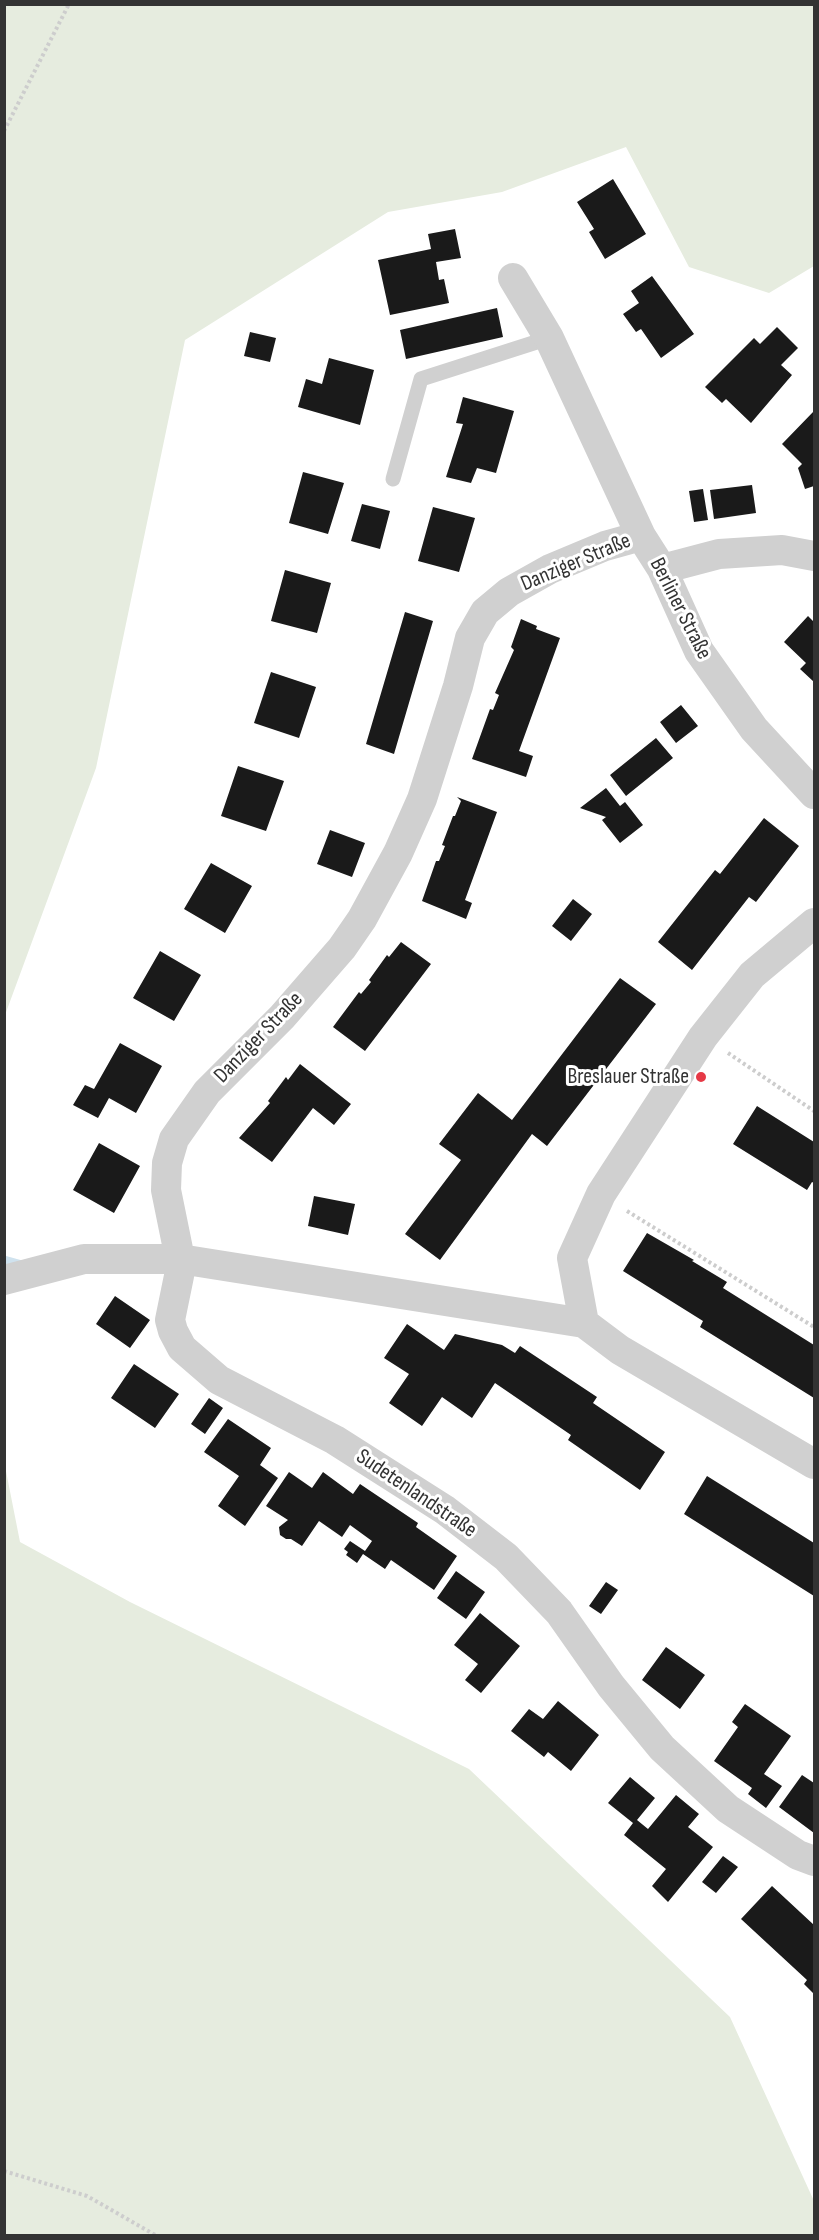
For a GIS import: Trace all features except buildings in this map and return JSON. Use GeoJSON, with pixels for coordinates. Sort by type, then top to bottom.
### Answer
{"type":"FeatureCollection","features":[{"type":"Feature","properties":{"kind":"street","name":"Berliner Straße"},"geometry":{"type":"LineString","coordinates":[[513,279],[549,338],[640,536],[662,569],[699,651],[754,729],[814,794]]}},
{"type":"Feature","properties":{"kind":"street","name":"Danziger Straße"},"geometry":{"type":"LineString","coordinates":[[180,1259],[166,1190],[167,1163],[174,1140],[207,1092],[282,1017],[342,948],[362,919],[389,871],[422,799],[458,686],[470,638],[485,612],[509,592],[550,569],[604,546],[640,536]]}},
{"type":"Feature","properties":{"kind":"street"},"geometry":{"type":"LineString","coordinates":[[662,569],[719,554],[783,550],[814,556]]}},
{"type":"Feature","properties":{"kind":"street"},"geometry":{"type":"LineString","coordinates":[[584,1323],[572,1258],[601,1194],[703,1036],[752,975],[814,923]]}},
{"type":"Feature","properties":{"kind":"street"},"geometry":{"type":"LineString","coordinates":[[4,1280],[84,1259],[180,1259],[584,1323],[620,1350],[814,1464]]}},
{"type":"Feature","properties":{"kind":"street","name":"Sudetenlandstraße"},"geometry":{"type":"LineString","coordinates":[[180,1259],[180,1276],[170,1320],[182,1348],[219,1380],[334,1440],[445,1510],[506,1557],[559,1612],[611,1686],[662,1748],[729,1809],[798,1855],[814,1861]]}},
{"type":"Feature","properties":{"kind":"lane"},"geometry":{"type":"LineString","coordinates":[[393,479],[421,379],[549,338]]}},
{"type":"Feature","properties":{"kind":"path"},"geometry":{"type":"LineString","coordinates":[[4,131],[69,4]]}},
{"type":"Feature","properties":{"kind":"path"},"geometry":{"type":"LineString","coordinates":[[703,1036],[814,1111]]}},
{"type":"Feature","properties":{"kind":"path"},"geometry":{"type":"LineString","coordinates":[[601,1194],[814,1327]]}},
{"type":"Feature","properties":{"kind":"path"},"geometry":{"type":"LineString","coordinates":[[4,2171],[87,2196],[157,2235]]}},
{"type":"Feature","properties":{"kind":"shaded area"},"geometry":{"type":"Polygon","coordinates":[[[5,4],[814,5],[814,266],[769,293],[689,267],[626,147],[502,192],[388,212],[185,340],[96,768],[5,1015],[5,4]]]}},
{"type":"Feature","properties":{"kind":"shaded area"},"geometry":{"type":"Polygon","coordinates":[[[5,1466],[20,1542],[130,1602],[469,1769],[730,2017],[814,2201],[814,2235],[5,2235],[5,1466]]]}},
{"type":"Feature","properties":{"kind":"waterway"},"geometry":{"type":"LineString","coordinates":[[4,1260],[22,1265]]}},
{"type":"Feature","properties":{"kind":"place","name":"Breslauer Straße"},"geometry":{"type":"Point","coordinates":[701,1077]}}]}
